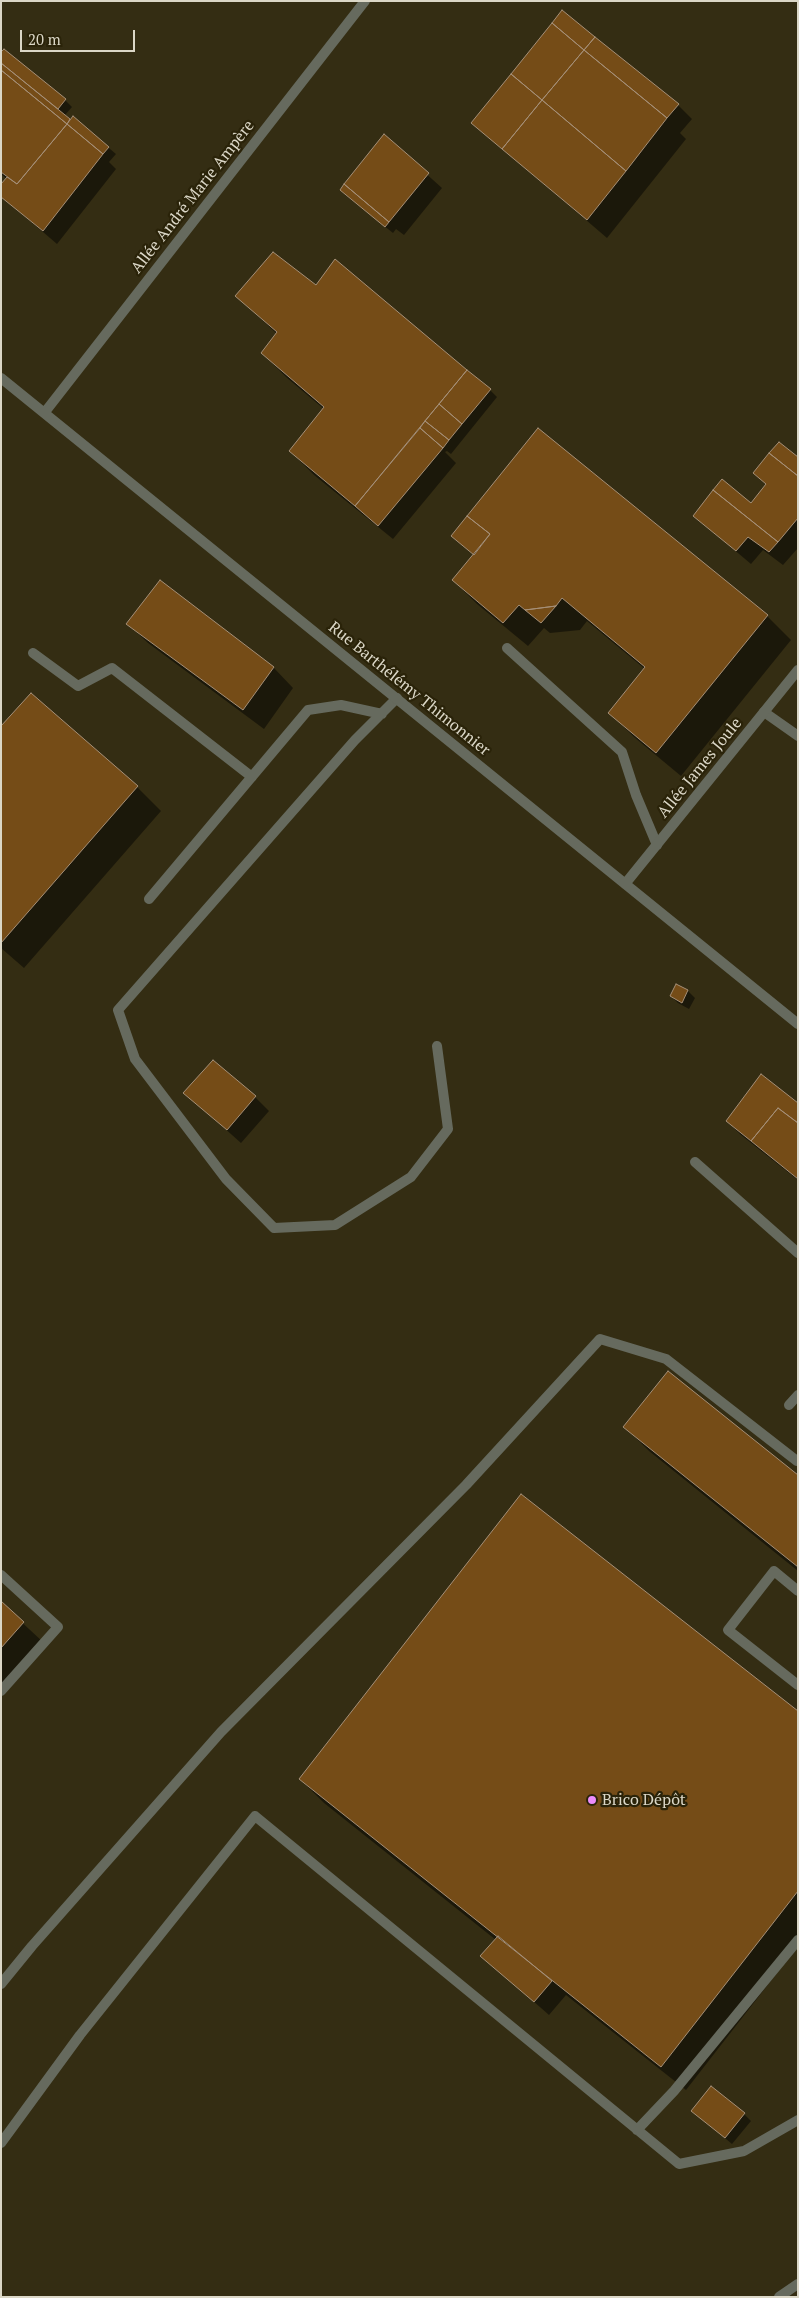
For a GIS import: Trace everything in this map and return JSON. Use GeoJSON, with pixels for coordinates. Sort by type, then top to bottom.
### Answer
{"type":"FeatureCollection","features":[{"type":"Feature","properties":{"kind":"street","name":"Allée André Marie Ampère"},"geometry":{"type":"LineString","coordinates":[[44,412],[365,1]]}},
{"type":"Feature","properties":{"kind":"street","name":"Rue Barthélémy Thimonnier"},"geometry":{"type":"LineString","coordinates":[[1,378],[798,1024]]}},
{"type":"Feature","properties":{"kind":"street"},"geometry":{"type":"LineString","coordinates":[[507,648],[622,752],[636,796],[657,845]]}},
{"type":"Feature","properties":{"kind":"street"},"geometry":{"type":"LineString","coordinates":[[33,653],[78,686],[112,668],[252,777]]}},
{"type":"Feature","properties":{"kind":"street","name":"Allée James Joule"},"geometry":{"type":"LineString","coordinates":[[625,884],[798,670]]}},
{"type":"Feature","properties":{"kind":"street"},"geometry":{"type":"LineString","coordinates":[[397,698],[355,740],[118,1010],[135,1059],[226,1179],[274,1228],[335,1225],[411,1177],[448,1129],[437,1046]]}},
{"type":"Feature","properties":{"kind":"street"},"geometry":{"type":"LineString","coordinates":[[149,899],[308,710],[341,705],[382,714]]}},
{"type":"Feature","properties":{"kind":"street"},"geometry":{"type":"LineString","coordinates":[[764,712],[798,736]]}},
{"type":"Feature","properties":{"kind":"street"},"geometry":{"type":"LineString","coordinates":[[695,1162],[798,1253]]}},
{"type":"Feature","properties":{"kind":"street"},"geometry":{"type":"LineString","coordinates":[[1,1984],[32,1946],[221,1732],[466,1484],[600,1339],[666,1358],[797,1461]]}},
{"type":"Feature","properties":{"kind":"street"},"geometry":{"type":"LineString","coordinates":[[789,1405],[798,1395]]}},
{"type":"Feature","properties":{"kind":"street"},"geometry":{"type":"LineString","coordinates":[[798,1590],[774,1571],[728,1630],[798,1685]]}},
{"type":"Feature","properties":{"kind":"street"},"geometry":{"type":"LineString","coordinates":[[1,1575],[58,1627],[1,1691]]}},
{"type":"Feature","properties":{"kind":"street"},"geometry":{"type":"LineString","coordinates":[[1,2142],[80,2035],[255,1816],[679,2164],[744,2151],[798,2120]]}},
{"type":"Feature","properties":{"kind":"street"},"geometry":{"type":"LineString","coordinates":[[637,2130],[674,2090],[798,1940]]}},
{"type":"Feature","properties":{"kind":"street"},"geometry":{"type":"LineString","coordinates":[[779,2297],[798,2284]]}},
{"type":"Feature","properties":{"kind":"building"},"geometry":{"type":"Polygon","coordinates":[[[562,10],[595,37],[584,50],[552,23],[562,10]]]}},
{"type":"Feature","properties":{"kind":"building"},"geometry":{"type":"Polygon","coordinates":[[[552,23],[584,50],[542,100],[511,74],[552,23]]]}},
{"type":"Feature","properties":{"kind":"building"},"geometry":{"type":"Polygon","coordinates":[[[595,37],[679,104],[667,118],[584,50],[595,37]]]}},
{"type":"Feature","properties":{"kind":"building"},"geometry":{"type":"Polygon","coordinates":[[[4,49],[66,99],[58,109],[1,63],[1,52],[4,49]]]}},
{"type":"Feature","properties":{"kind":"building"},"geometry":{"type":"Polygon","coordinates":[[[584,50],[667,118],[626,171],[542,100],[584,50]]]}},
{"type":"Feature","properties":{"kind":"building"},"geometry":{"type":"Polygon","coordinates":[[[1,63],[70,119],[67,124],[1,70],[1,63]]]}},
{"type":"Feature","properties":{"kind":"building"},"geometry":{"type":"Polygon","coordinates":[[[1,70],[67,124],[17,184],[1,172],[1,70]]]}},
{"type":"Feature","properties":{"kind":"building"},"geometry":{"type":"Polygon","coordinates":[[[511,74],[542,100],[502,149],[471,123],[511,74]]]}},
{"type":"Feature","properties":{"kind":"building"},"geometry":{"type":"Polygon","coordinates":[[[542,100],[626,171],[587,220],[502,149],[542,100]]]}},
{"type":"Feature","properties":{"kind":"building"},"geometry":{"type":"Polygon","coordinates":[[[73,116],[109,147],[103,154],[67,124],[73,116]]]}},
{"type":"Feature","properties":{"kind":"building"},"geometry":{"type":"Polygon","coordinates":[[[67,124],[103,154],[43,231],[1,197],[1,184],[7,177],[17,184],[67,124]]]}},
{"type":"Feature","properties":{"kind":"building"},"geometry":{"type":"Polygon","coordinates":[[[384,134],[429,173],[389,222],[344,184],[384,134]]]}},
{"type":"Feature","properties":{"kind":"building"},"geometry":{"type":"Polygon","coordinates":[[[344,184],[389,222],[385,227],[340,190],[344,184]]]}},
{"type":"Feature","properties":{"kind":"building"},"geometry":{"type":"Polygon","coordinates":[[[273,252],[316,285],[335,259],[467,370],[355,506],[289,451],[324,407],[261,353],[277,332],[235,296],[273,252]]]}},
{"type":"Feature","properties":{"kind":"building"},"geometry":{"type":"Polygon","coordinates":[[[467,370],[491,389],[462,424],[439,404],[467,370]]]}},
{"type":"Feature","properties":{"kind":"building"},"geometry":{"type":"Polygon","coordinates":[[[439,404],[462,424],[449,440],[425,421],[439,404]]]}},
{"type":"Feature","properties":{"kind":"building"},"geometry":{"type":"Polygon","coordinates":[[[425,421],[449,440],[443,448],[420,428],[425,421]]]}},
{"type":"Feature","properties":{"kind":"building"},"geometry":{"type":"Polygon","coordinates":[[[420,428],[443,448],[378,526],[355,506],[420,428]]]}},
{"type":"Feature","properties":{"kind":"building"},"geometry":{"type":"Polygon","coordinates":[[[538,428],[768,615],[656,753],[608,713],[645,667],[562,598],[556,606],[525,610],[519,605],[503,623],[452,580],[490,534],[467,516],[538,428]]]}},
{"type":"Feature","properties":{"kind":"building"},"geometry":{"type":"Polygon","coordinates":[[[779,442],[798,457],[798,476],[769,453],[779,442]]]}},
{"type":"Feature","properties":{"kind":"building"},"geometry":{"type":"Polygon","coordinates":[[[769,453],[798,476],[798,518],[778,542],[713,490],[722,479],[751,503],[766,484],[753,473],[769,453]]]}},
{"type":"Feature","properties":{"kind":"building"},"geometry":{"type":"Polygon","coordinates":[[[713,490],[778,542],[769,552],[748,537],[736,551],[693,516],[713,490]]]}},
{"type":"Feature","properties":{"kind":"building"},"geometry":{"type":"Polygon","coordinates":[[[467,516],[490,534],[474,555],[451,536],[467,516]]]}},
{"type":"Feature","properties":{"kind":"building"},"geometry":{"type":"Polygon","coordinates":[[[160,580],[274,667],[243,710],[126,624],[160,580]]]}},
{"type":"Feature","properties":{"kind":"building"},"geometry":{"type":"Polygon","coordinates":[[[556,606],[541,623],[525,610],[556,606]]]}},
{"type":"Feature","properties":{"kind":"building"},"geometry":{"type":"Polygon","coordinates":[[[31,693],[138,786],[1,943],[1,726],[31,693]]]}},
{"type":"Feature","properties":{"kind":"building"},"geometry":{"type":"Polygon","coordinates":[[[676,984],[688,990],[682,1003],[670,996],[676,984]]]}},
{"type":"Feature","properties":{"kind":"building"},"geometry":{"type":"Polygon","coordinates":[[[213,1060],[256,1096],[227,1130],[183,1093],[213,1060]]]}},
{"type":"Feature","properties":{"kind":"building"},"geometry":{"type":"Polygon","coordinates":[[[761,1074],[798,1103],[798,1123],[778,1108],[751,1141],[726,1121],[761,1074]]]}},
{"type":"Feature","properties":{"kind":"building"},"geometry":{"type":"Polygon","coordinates":[[[778,1108],[798,1123],[798,1179],[751,1141],[778,1108]]]}},
{"type":"Feature","properties":{"kind":"building"},"geometry":{"type":"Polygon","coordinates":[[[668,1371],[798,1475],[798,1567],[623,1427],[668,1371]]]}},
{"type":"Feature","properties":{"kind":"building"},"geometry":{"type":"Polygon","coordinates":[[[521,1494],[798,1711],[798,1891],[661,2067],[299,1779],[521,1494]]]}},
{"type":"Feature","properties":{"kind":"building"},"geometry":{"type":"Polygon","coordinates":[[[1,1601],[24,1622],[1,1648],[1,1601]]]}},
{"type":"Feature","properties":{"kind":"building"},"geometry":{"type":"Polygon","coordinates":[[[498,1936],[552,1981],[534,2002],[480,1956],[498,1936]]]}},
{"type":"Feature","properties":{"kind":"building"},"geometry":{"type":"Polygon","coordinates":[[[711,2086],[745,2113],[725,2138],[691,2111],[711,2086]]]}},
{"type":"Feature","properties":{"kind":"place","name":"Brico Dépôt"},"geometry":{"type":"Point","coordinates":[592,1800]}}]}
